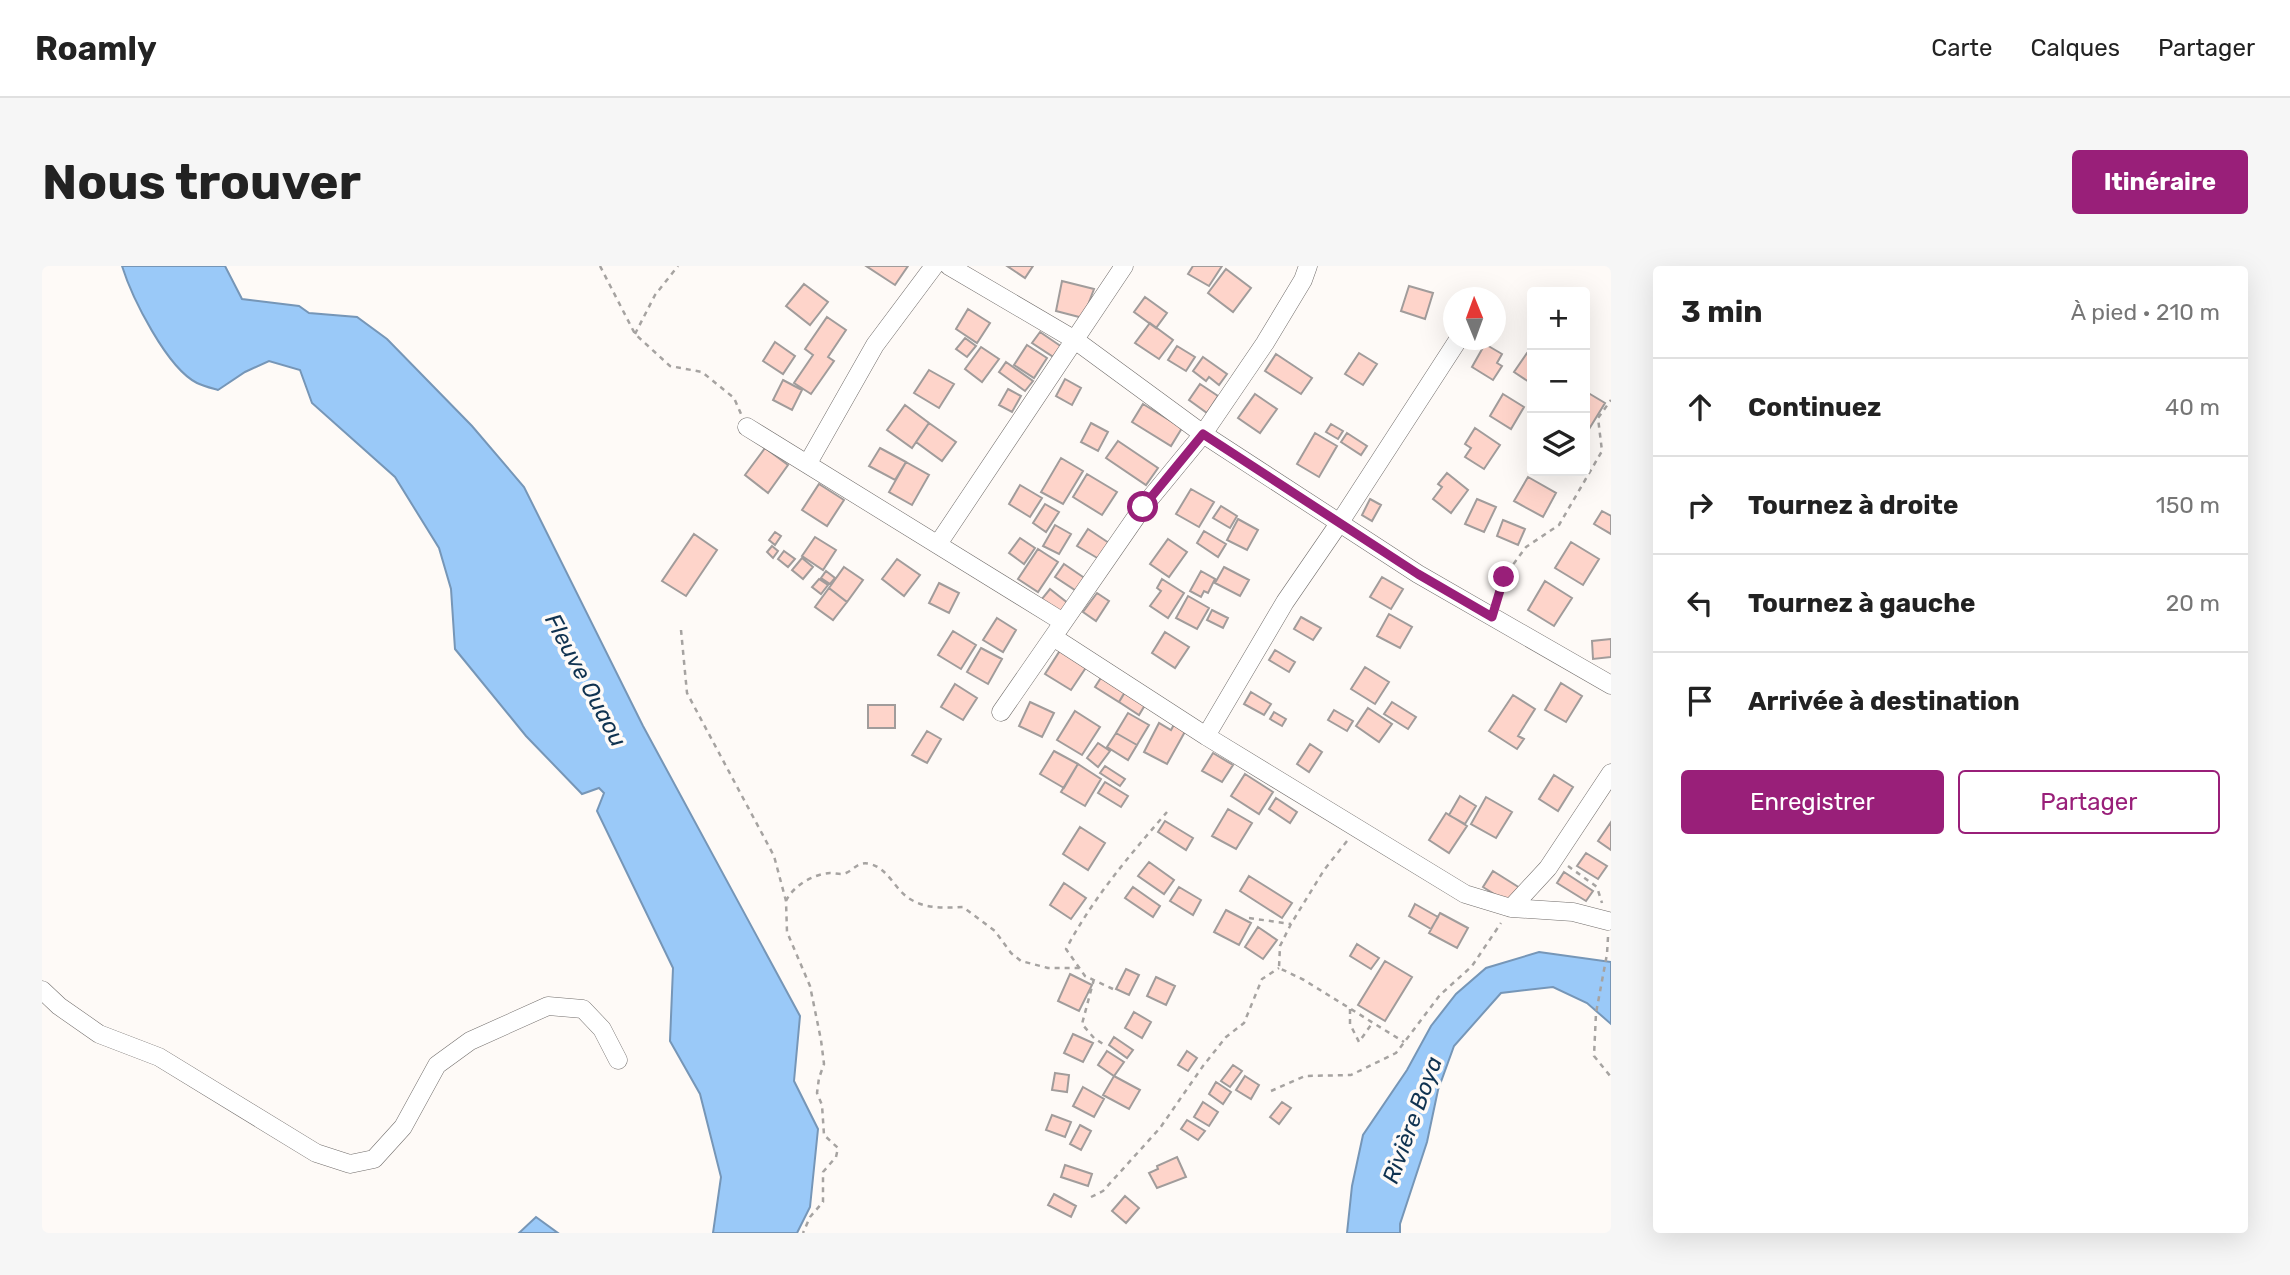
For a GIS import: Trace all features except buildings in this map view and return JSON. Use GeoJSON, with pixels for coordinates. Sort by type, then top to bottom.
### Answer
{"type":"FeatureCollection","features":[{"type":"Feature","properties":{"kind":"street"},"geometry":{"type":"LineString","coordinates":[[808,463],[875,345],[934,266]]}},
{"type":"Feature","properties":{"kind":"street"},"geometry":{"type":"LineString","coordinates":[[949,266],[1075,340],[1203,434],[1418,574],[1611,685]]}},
{"type":"Feature","properties":{"kind":"street"},"geometry":{"type":"LineString","coordinates":[[938,544],[1124,266]]}},
{"type":"Feature","properties":{"kind":"street"},"geometry":{"type":"LineString","coordinates":[[1002,712],[1143,507],[1203,434],[1265,343],[1303,280],[1308,266]]}},
{"type":"Feature","properties":{"kind":"street"},"geometry":{"type":"LineString","coordinates":[[1206,736],[1285,602],[1452,350]]}},
{"type":"Feature","properties":{"kind":"street"},"geometry":{"type":"LineString","coordinates":[[747,427],[938,544],[1206,736],[1465,894],[1511,908],[1573,912],[1608,921]]}},
{"type":"Feature","properties":{"kind":"street"},"geometry":{"type":"LineString","coordinates":[[1511,908],[1548,868],[1611,773]]}},
{"type":"Feature","properties":{"kind":"street"},"geometry":{"type":"LineString","coordinates":[[42,990],[59,1006],[99,1034],[159,1057],[316,1153],[350,1164],[374,1158],[396,1135],[437,1065],[470,1041],[548,1006],[583,1009],[602,1029],[618,1060]]}},
{"type":"Feature","properties":{"kind":"path"},"geometry":{"type":"LineString","coordinates":[[600,266],[635,334],[670,366],[702,372],[734,398],[747,427]]}},
{"type":"Feature","properties":{"kind":"path"},"geometry":{"type":"LineString","coordinates":[[635,334],[655,295],[678,266]]}},
{"type":"Feature","properties":{"kind":"path"},"geometry":{"type":"LineString","coordinates":[[1492,617],[1504,577],[1526,547],[1559,525],[1602,451],[1598,418],[1611,400]]}},
{"type":"Feature","properties":{"kind":"path"},"geometry":{"type":"LineString","coordinates":[[681,630],[687,693],[774,856],[786,901],[787,932],[810,986],[821,1040],[824,1064],[817,1093],[822,1105],[824,1135],[838,1148],[836,1157],[824,1172],[822,1202],[810,1217],[803,1233]]}},
{"type":"Feature","properties":{"kind":"path"},"geometry":{"type":"LineString","coordinates":[[1114,989],[1085,976],[1066,949],[1112,877],[1167,812]]}},
{"type":"Feature","properties":{"kind":"path"},"geometry":{"type":"LineString","coordinates":[[1279,968],[1280,946],[1291,924],[1324,870],[1358,827]]}},
{"type":"Feature","properties":{"kind":"path"},"geometry":{"type":"LineString","coordinates":[[786,901],[789,894],[803,883],[821,874],[844,874],[858,864],[867,863],[877,867],[909,899],[941,909],[963,907],[995,931],[1011,953],[1021,961],[1048,968],[1080,968]]}},
{"type":"Feature","properties":{"kind":"path"},"geometry":{"type":"LineString","coordinates":[[1271,1091],[1305,1076],[1351,1075],[1396,1052],[1440,995],[1472,966],[1511,908]]}},
{"type":"Feature","properties":{"kind":"path"},"geometry":{"type":"LineString","coordinates":[[1249,918],[1291,924]]}},
{"type":"Feature","properties":{"kind":"path"},"geometry":{"type":"LineString","coordinates":[[1607,954],[1596,1013],[1594,1056],[1611,1077]]}},
{"type":"Feature","properties":{"kind":"path"},"geometry":{"type":"LineString","coordinates":[[1279,968],[1404,1042]]}},
{"type":"Feature","properties":{"kind":"path"},"geometry":{"type":"LineString","coordinates":[[1091,1197],[1103,1191],[1160,1128],[1226,1037],[1244,1023],[1262,979],[1279,968]]}},
{"type":"Feature","properties":{"kind":"path"},"geometry":{"type":"LineString","coordinates":[[1094,979],[1082,1024],[1102,1044]]}},
{"type":"Feature","properties":{"kind":"path"},"geometry":{"type":"LineString","coordinates":[[1349,1008],[1350,1024],[1359,1042],[1373,1022]]}},
{"type":"Feature","properties":{"kind":"water","name":"Fleuve Ouaou"},"geometry":{"type":"Polygon","coordinates":[[[122,266],[225,266],[242,299],[299,306],[309,313],[357,317],[387,339],[472,426],[524,487],[643,726],[800,1016],[794,1081],[818,1129],[810,1207],[797,1233],[713,1233],[721,1177],[700,1094],[670,1041],[673,968],[597,811],[604,793],[599,788],[582,794],[526,736],[455,649],[451,589],[439,548],[395,477],[312,403],[300,370],[269,361],[245,372],[218,390],[197,383],[186,375],[174,363],[152,331],[122,266]]]}},
{"type":"Feature","properties":{"kind":"water","name":"Rivière Boya"},"geometry":{"type":"Polygon","coordinates":[[[1539,952],[1611,962],[1611,1024],[1587,1003],[1553,987],[1501,993],[1454,1046],[1438,1090],[1427,1142],[1400,1224],[1400,1233],[1347,1233],[1352,1186],[1363,1135],[1407,1070],[1431,1026],[1456,994],[1486,968],[1539,952]]]}},
{"type":"Feature","properties":{"kind":"water"},"geometry":{"type":"Polygon","coordinates":[[[536,1217],[558,1233],[519,1233],[536,1217]]]}},
{"type":"Feature","properties":{"kind":"route"},"geometry":{"type":"LineString","coordinates":[[1143,507],[1203,434],[1418,574],[1492,617],[1504,577]]}}]}
